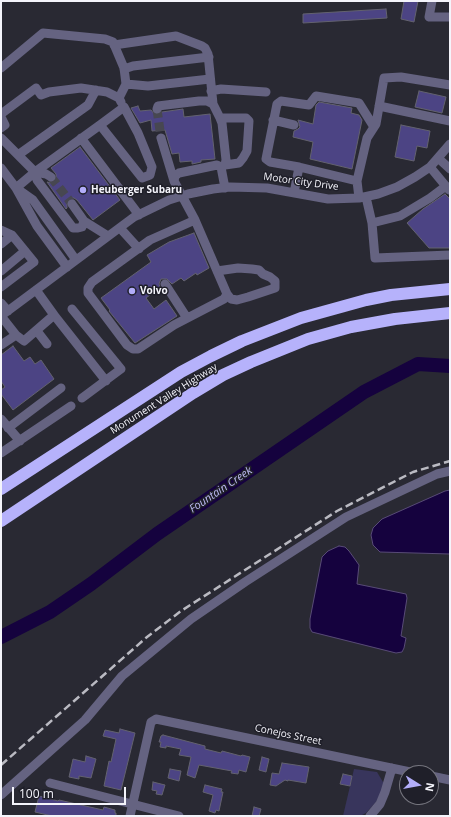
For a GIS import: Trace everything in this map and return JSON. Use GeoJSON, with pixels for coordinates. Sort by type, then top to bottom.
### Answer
{"type":"FeatureCollection","features":[{"type":"Feature","properties":{"kind":"highway","name":"Monument Valley Highway"},"geometry":{"type":"LineString","coordinates":[[1,489],[181,372],[242,341],[301,318],[352,303],[391,295],[450,288]]}},
{"type":"Feature","properties":{"kind":"highway","name":"Monument Valley Highway"},"geometry":{"type":"LineString","coordinates":[[1,521],[193,393],[223,375],[251,362],[308,339],[351,327],[395,319],[450,313]]}},
{"type":"Feature","properties":{"kind":"street"},"geometry":{"type":"LineString","coordinates":[[432,1],[429,17],[450,17]]}},
{"type":"Feature","properties":{"kind":"street"},"geometry":{"type":"LineString","coordinates":[[1,68],[43,33],[105,38],[113,42],[124,69],[126,84],[119,98]]}},
{"type":"Feature","properties":{"kind":"street"},"geometry":{"type":"LineString","coordinates":[[114,45],[176,36],[202,46],[207,51],[213,104],[220,118],[226,160],[223,166],[225,188]]}},
{"type":"Feature","properties":{"kind":"street"},"geometry":{"type":"LineString","coordinates":[[124,69],[133,66],[208,57]]}},
{"type":"Feature","properties":{"kind":"street"},"geometry":{"type":"LineString","coordinates":[[450,85],[401,77],[384,78],[376,124],[367,138],[357,181],[372,223],[375,258],[450,255]]}},
{"type":"Feature","properties":{"kind":"street"},"geometry":{"type":"LineString","coordinates":[[126,84],[148,86],[210,79]]}},
{"type":"Feature","properties":{"kind":"street"},"geometry":{"type":"LineString","coordinates":[[1,114],[36,88],[41,95],[49,92],[81,88],[107,92],[119,98],[138,132],[152,167],[150,175],[142,178],[100,125]]}},
{"type":"Feature","properties":{"kind":"street"},"geometry":{"type":"LineString","coordinates":[[18,155],[88,105],[96,90]]}},
{"type":"Feature","properties":{"kind":"street"},"geometry":{"type":"LineString","coordinates":[[212,91],[266,92]]}},
{"type":"Feature","properties":{"kind":"street"},"geometry":{"type":"LineString","coordinates":[[357,181],[299,167],[270,162],[266,159],[276,104],[281,101],[309,106],[316,96],[360,103],[374,127]]}},
{"type":"Feature","properties":{"kind":"street"},"geometry":{"type":"LineString","coordinates":[[158,108],[199,101],[210,102],[213,104]]}},
{"type":"Feature","properties":{"kind":"street"},"geometry":{"type":"LineString","coordinates":[[379,106],[450,121]]}},
{"type":"Feature","properties":{"kind":"street"},"geometry":{"type":"LineString","coordinates":[[16,188],[35,172],[124,107]]}},
{"type":"Feature","properties":{"kind":"street"},"geometry":{"type":"LineString","coordinates":[[1,117],[5,125],[1,128]]}},
{"type":"Feature","properties":{"kind":"street"},"geometry":{"type":"LineString","coordinates":[[174,181],[175,176],[179,173],[218,165],[223,166],[239,163],[243,158],[247,151],[249,121],[246,118],[220,118]]}},
{"type":"Feature","properties":{"kind":"street"},"geometry":{"type":"LineString","coordinates":[[273,120],[294,125]]}},
{"type":"Feature","properties":{"kind":"street"},"geometry":{"type":"LineString","coordinates":[[1,138],[35,172],[37,180],[73,228],[82,227],[84,221]]}},
{"type":"Feature","properties":{"kind":"street"},"geometry":{"type":"LineString","coordinates":[[81,138],[139,215]]}},
{"type":"Feature","properties":{"kind":"street"},"geometry":{"type":"LineString","coordinates":[[161,138],[174,181],[195,220],[217,271],[227,294],[231,299],[236,300],[275,288],[275,281],[259,270],[238,268],[217,271]]}},
{"type":"Feature","properties":{"kind":"street","name":"Motor City Drive"},"geometry":{"type":"LineString","coordinates":[[3,314],[108,236],[139,215],[169,200],[213,189],[225,188],[267,188],[328,199],[363,197],[378,194],[397,187],[415,177],[430,167],[450,144]]}},
{"type":"Feature","properties":{"kind":"street"},"geometry":{"type":"LineString","coordinates":[[438,158],[450,169]]}},
{"type":"Feature","properties":{"kind":"street"},"geometry":{"type":"LineString","coordinates":[[294,192],[299,167]]}},
{"type":"Feature","properties":{"kind":"street"},"geometry":{"type":"LineString","coordinates":[[372,223],[400,216],[448,188],[430,167]]}},
{"type":"Feature","properties":{"kind":"street"},"geometry":{"type":"LineString","coordinates":[[1,168],[16,188],[37,226],[67,267]]}},
{"type":"Feature","properties":{"kind":"street"},"geometry":{"type":"LineString","coordinates":[[35,172],[46,174],[51,177]]}},
{"type":"Feature","properties":{"kind":"street"},"geometry":{"type":"LineString","coordinates":[[16,188],[33,200],[76,260]]}},
{"type":"Feature","properties":{"kind":"street"},"geometry":{"type":"LineString","coordinates":[[72,204],[84,221],[108,236]]}},
{"type":"Feature","properties":{"kind":"street"},"geometry":{"type":"LineString","coordinates":[[195,220],[150,240],[92,282],[88,288],[88,293],[127,345],[133,349],[138,349],[174,325],[224,300],[227,294]]}},
{"type":"Feature","properties":{"kind":"street"},"geometry":{"type":"LineString","coordinates":[[120,228],[138,249]]}},
{"type":"Feature","properties":{"kind":"street"},"geometry":{"type":"LineString","coordinates":[[1,230],[12,235],[34,262],[1,286]]}},
{"type":"Feature","properties":{"kind":"street"},"geometry":{"type":"LineString","coordinates":[[1,244],[12,235]]}},
{"type":"Feature","properties":{"kind":"street"},"geometry":{"type":"LineString","coordinates":[[1,271],[25,251]]}},
{"type":"Feature","properties":{"kind":"street"},"geometry":{"type":"LineString","coordinates":[[165,284],[187,318]]}},
{"type":"Feature","properties":{"kind":"street"},"geometry":{"type":"LineString","coordinates":[[36,290],[106,381]]}},
{"type":"Feature","properties":{"kind":"street"},"geometry":{"type":"LineString","coordinates":[[1,303],[3,314],[16,335],[24,341],[54,315]]}},
{"type":"Feature","properties":{"kind":"street"},"geometry":{"type":"LineString","coordinates":[[72,309],[121,369],[82,398]]}},
{"type":"Feature","properties":{"kind":"street"},"geometry":{"type":"LineString","coordinates":[[37,331],[47,344]]}},
{"type":"Feature","properties":{"kind":"street"},"geometry":{"type":"LineString","coordinates":[[1,345],[16,335]]}},
{"type":"Feature","properties":{"kind":"street"},"geometry":{"type":"LineString","coordinates":[[85,352],[98,341]]}},
{"type":"Feature","properties":{"kind":"street"},"geometry":{"type":"LineString","coordinates":[[8,428],[61,388]]}},
{"type":"Feature","properties":{"kind":"street"},"geometry":{"type":"LineString","coordinates":[[1,453],[71,406]]}},
{"type":"Feature","properties":{"kind":"street"},"geometry":{"type":"LineString","coordinates":[[1,419],[20,441]]}},
{"type":"Feature","properties":{"kind":"street"},"geometry":{"type":"LineString","coordinates":[[1,795],[85,720],[122,676],[191,619],[245,582],[346,517],[437,474],[450,471]]}},
{"type":"Feature","properties":{"kind":"street","name":"Conejos Street"},"geometry":{"type":"LineString","coordinates":[[133,804],[151,722],[156,719],[399,770]]}},
{"type":"Feature","properties":{"kind":"street"},"geometry":{"type":"LineString","coordinates":[[370,816],[380,804],[392,768]]}},
{"type":"Feature","properties":{"kind":"street"},"geometry":{"type":"LineString","coordinates":[[439,778],[450,780]]}},
{"type":"Feature","properties":{"kind":"street"},"geometry":{"type":"LineString","coordinates":[[50,783],[179,816]]}},
{"type":"Feature","properties":{"kind":"street"},"geometry":{"type":"LineString","coordinates":[[130,816],[133,804]]}},
{"type":"Feature","properties":{"kind":"shaded area"},"geometry":{"type":"Polygon","coordinates":[[[450,490],[450,554],[380,552],[373,545],[371,535],[373,528],[382,519],[450,490]]]}},
{"type":"Feature","properties":{"kind":"shaded area"},"geometry":{"type":"Polygon","coordinates":[[[339,546],[345,547],[359,565],[357,584],[406,594],[407,598],[401,636],[406,638],[402,652],[396,653],[312,632],[310,628],[310,619],[322,557],[328,551],[339,546]]]}},
{"type":"Feature","properties":{"kind":"shaded area"},"geometry":{"type":"Polygon","coordinates":[[[354,769],[377,772],[383,782],[383,789],[376,802],[366,813],[360,816],[343,816],[354,769]]]}},
{"type":"Feature","properties":{"kind":"building"},"geometry":{"type":"Polygon","coordinates":[[[404,1],[418,1],[414,22],[401,19],[404,1]]]}},
{"type":"Feature","properties":{"kind":"building"},"geometry":{"type":"Polygon","coordinates":[[[386,9],[387,18],[303,23],[303,14],[386,9]]]}},
{"type":"Feature","properties":{"kind":"building"},"geometry":{"type":"Polygon","coordinates":[[[419,91],[446,97],[442,113],[415,107],[419,91]]]}},
{"type":"Feature","properties":{"kind":"building"},"geometry":{"type":"Polygon","coordinates":[[[319,102],[352,108],[351,113],[359,115],[362,120],[352,169],[310,159],[313,142],[293,137],[294,131],[300,127],[298,120],[313,124],[316,105],[319,102]]]}},
{"type":"Feature","properties":{"kind":"building"},"geometry":{"type":"Polygon","coordinates":[[[138,106],[140,111],[151,110],[155,115],[159,115],[162,112],[183,109],[184,117],[210,114],[215,159],[201,160],[201,162],[192,164],[192,161],[180,162],[179,153],[172,154],[165,130],[152,131],[151,120],[140,123],[131,108],[138,106]]]}},
{"type":"Feature","properties":{"kind":"building"},"geometry":{"type":"Polygon","coordinates":[[[401,125],[430,131],[427,148],[417,146],[414,161],[395,157],[401,125]]]}},
{"type":"Feature","properties":{"kind":"building","name":"Heuberger Subaru"},"geometry":{"type":"Polygon","coordinates":[[[80,147],[120,200],[93,220],[74,198],[67,201],[66,209],[47,182],[51,183],[56,180],[56,174],[51,168],[80,147]]]}},
{"type":"Feature","properties":{"kind":"building"},"geometry":{"type":"Polygon","coordinates":[[[445,194],[450,199],[450,248],[429,248],[407,223],[423,209],[445,194]]]}},
{"type":"Feature","properties":{"kind":"building","name":"Volvo"},"geometry":{"type":"Polygon","coordinates":[[[194,233],[209,268],[197,275],[196,273],[184,281],[181,278],[172,284],[167,279],[161,279],[159,284],[160,287],[146,298],[154,309],[166,300],[177,316],[135,343],[109,311],[110,310],[101,298],[151,262],[147,255],[169,242],[194,233]]]}},
{"type":"Feature","properties":{"kind":"building"},"geometry":{"type":"Polygon","coordinates":[[[13,346],[24,361],[30,357],[35,364],[41,360],[54,379],[13,410],[1,394],[1,390],[5,387],[1,381],[1,355],[13,346]]]}},
{"type":"Feature","properties":{"kind":"building"},"geometry":{"type":"Polygon","coordinates":[[[120,729],[135,733],[121,790],[104,786],[109,761],[111,762],[116,739],[103,736],[105,730],[119,733],[120,729]]]}},
{"type":"Feature","properties":{"kind":"building"},"geometry":{"type":"Polygon","coordinates":[[[163,735],[205,746],[205,749],[250,757],[246,772],[239,770],[238,774],[231,773],[232,771],[199,765],[195,778],[187,775],[191,757],[179,755],[181,749],[166,746],[166,748],[160,747],[161,742],[159,742],[161,736],[163,735]]]}},
{"type":"Feature","properties":{"kind":"building"},"geometry":{"type":"Polygon","coordinates":[[[86,756],[96,759],[91,778],[79,776],[79,779],[69,777],[73,759],[85,762],[86,756]]]}},
{"type":"Feature","properties":{"kind":"building"},"geometry":{"type":"Polygon","coordinates":[[[262,757],[269,759],[266,772],[259,770],[262,757]]]}},
{"type":"Feature","properties":{"kind":"building"},"geometry":{"type":"Polygon","coordinates":[[[282,763],[309,767],[306,783],[285,780],[276,786],[270,785],[272,773],[279,774],[282,763]]]}},
{"type":"Feature","properties":{"kind":"building"},"geometry":{"type":"Polygon","coordinates":[[[170,769],[181,771],[179,781],[168,778],[170,769]]]}},
{"type":"Feature","properties":{"kind":"building"},"geometry":{"type":"Polygon","coordinates":[[[343,774],[352,776],[350,786],[340,784],[343,774]]]}},
{"type":"Feature","properties":{"kind":"building"},"geometry":{"type":"Polygon","coordinates":[[[153,782],[165,785],[162,795],[156,794],[157,791],[152,790],[153,782]]]}},
{"type":"Feature","properties":{"kind":"building"},"geometry":{"type":"Polygon","coordinates":[[[205,785],[222,789],[221,792],[223,792],[219,811],[216,810],[215,813],[209,811],[213,795],[203,792],[205,785]]]}},
{"type":"Feature","properties":{"kind":"building"},"geometry":{"type":"Polygon","coordinates":[[[39,796],[103,810],[104,807],[115,810],[116,816],[52,816],[35,812],[39,796]]]}},
{"type":"Feature","properties":{"kind":"building"},"geometry":{"type":"Polygon","coordinates":[[[254,807],[261,809],[259,816],[252,816],[254,807]]]}},
{"type":"Feature","properties":{"kind":"waterway","name":"Fountain Creek"},"geometry":{"type":"LineString","coordinates":[[1,637],[50,612],[91,584],[157,534],[364,392],[418,364],[450,366]]}},
{"type":"Feature","properties":{"kind":"tunnel"},"geometry":{"type":"LineString","coordinates":[[157,109],[161,138]]}},
{"type":"Feature","properties":{"kind":"tunnel"},"geometry":{"type":"LineString","coordinates":[[51,177],[72,204]]}},
{"type":"Feature","properties":{"kind":"railway"},"geometry":{"type":"LineString","coordinates":[[1,765],[147,637],[181,611],[337,511],[413,472],[450,461]]}},
{"type":"Feature","properties":{"kind":"place","name":"Heuberger Subaru"},"geometry":{"type":"Point","coordinates":[83,190]}},
{"type":"Feature","properties":{"kind":"place","name":"Volvo"},"geometry":{"type":"Point","coordinates":[132,291]}}]}
